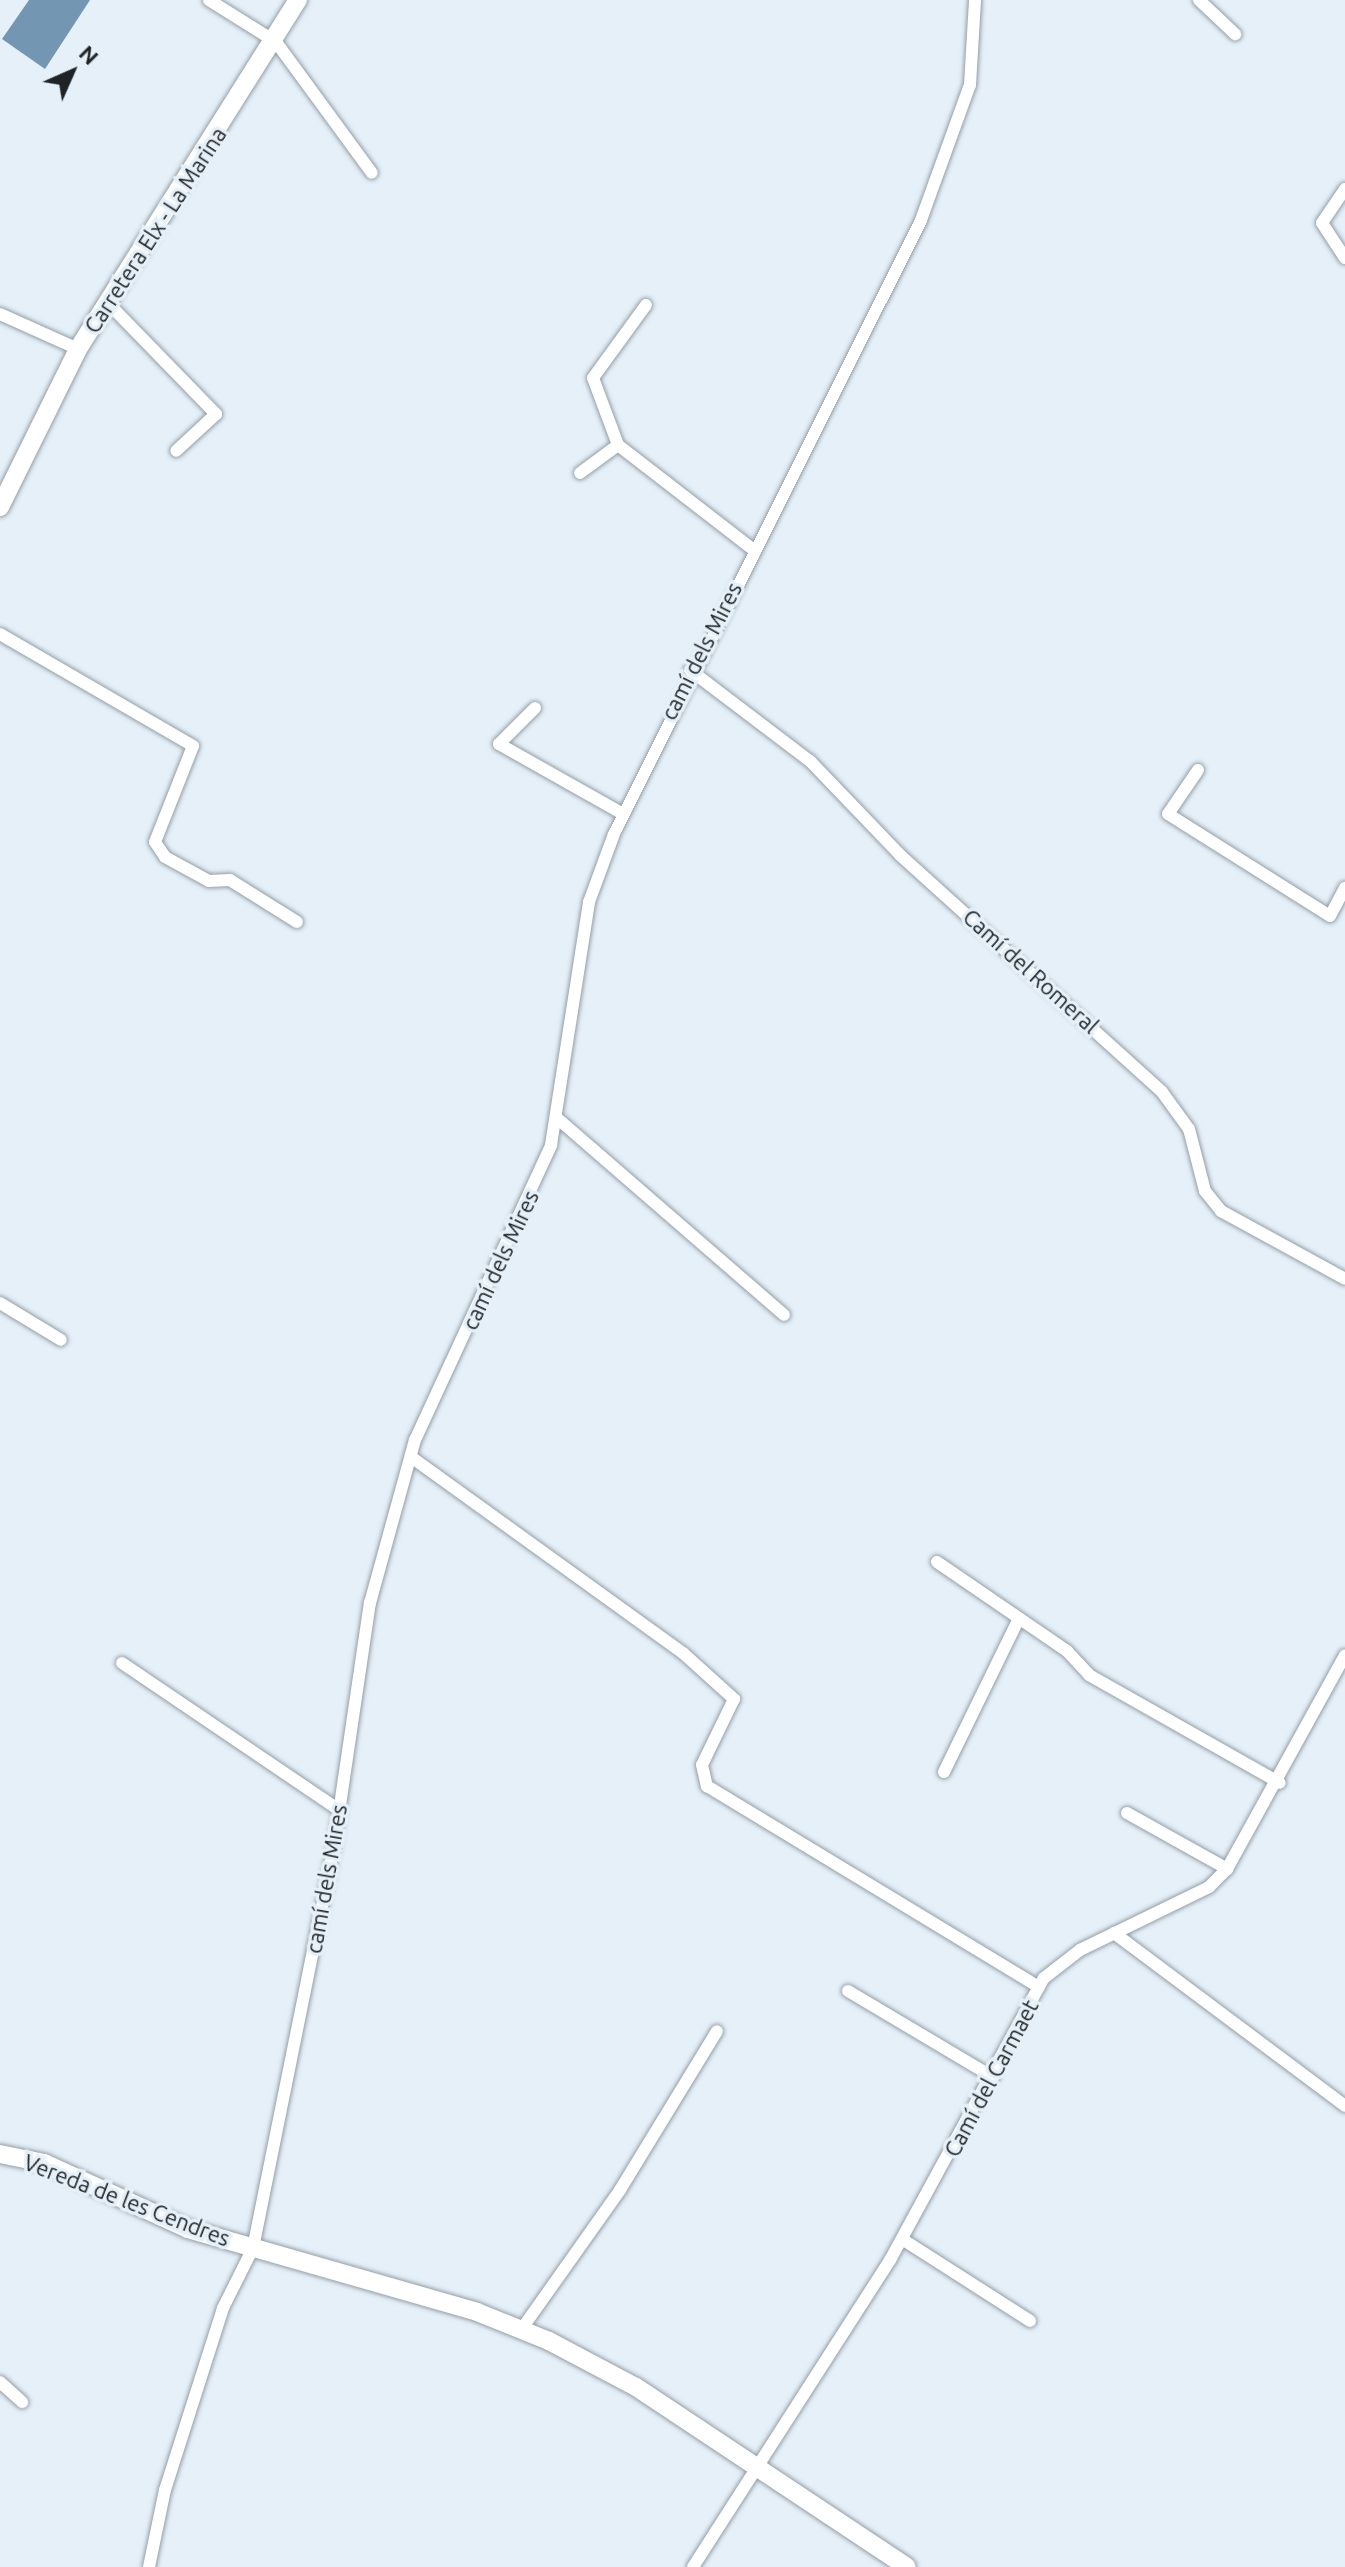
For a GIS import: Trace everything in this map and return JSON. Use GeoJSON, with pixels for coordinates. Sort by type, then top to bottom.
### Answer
{"type":"FeatureCollection","features":[{"type":"Feature","properties":{"kind":"main road","name":"Carretera Elx - La Marina"},"geometry":{"type":"LineString","coordinates":[[1,503],[78,349],[106,301],[276,42],[298,0]]}},
{"type":"Feature","properties":{"kind":"main road","name":"Vereda de les Cendres"},"geometry":{"type":"LineString","coordinates":[[0,2154],[44,2163],[188,2229],[521,2330],[636,2387],[907,2567]]}},
{"type":"Feature","properties":{"kind":"street"},"geometry":{"type":"LineString","coordinates":[[209,0],[276,42],[372,173]]}},
{"type":"Feature","properties":{"kind":"street","name":"camí dels Mires"},"geometry":{"type":"LineString","coordinates":[[149,2567],[165,2490],[223,2308],[253,2248],[339,1810],[370,1603],[411,1457],[558,1119],[589,902],[623,814],[690,670],[839,394],[940,174],[970,85],[975,0]]}},
{"type":"Feature","properties":{"kind":"street"},"geometry":{"type":"LineString","coordinates":[[1199,0],[1235,34]]}},
{"type":"Feature","properties":{"kind":"street"},"geometry":{"type":"LineString","coordinates":[[1345,189],[1322,223],[1345,258]]}},
{"type":"Feature","properties":{"kind":"street"},"geometry":{"type":"LineString","coordinates":[[106,301],[216,414],[176,451]]}},
{"type":"Feature","properties":{"kind":"street"},"geometry":{"type":"LineString","coordinates":[[646,305],[593,378],[618,445],[754,550]]}},
{"type":"Feature","properties":{"kind":"street"},"geometry":{"type":"LineString","coordinates":[[0,314],[78,349]]}},
{"type":"Feature","properties":{"kind":"street"},"geometry":{"type":"LineString","coordinates":[[580,473],[618,445]]}},
{"type":"Feature","properties":{"kind":"street"},"geometry":{"type":"LineString","coordinates":[[0,634],[193,746],[155,842],[165,857],[209,881],[230,880],[297,922]]}},
{"type":"Feature","properties":{"kind":"street","name":"Camí del Romeral"},"geometry":{"type":"LineString","coordinates":[[690,670],[810,761],[900,855],[1162,1092],[1189,1129],[1205,1191],[1221,1211],[1345,1279]]}},
{"type":"Feature","properties":{"kind":"street"},"geometry":{"type":"LineString","coordinates":[[535,708],[499,744],[623,814]]}},
{"type":"Feature","properties":{"kind":"street"},"geometry":{"type":"LineString","coordinates":[[1198,770],[1168,814],[1330,916],[1345,888]]}},
{"type":"Feature","properties":{"kind":"street"},"geometry":{"type":"LineString","coordinates":[[558,1119],[784,1315]]}},
{"type":"Feature","properties":{"kind":"street"},"geometry":{"type":"LineString","coordinates":[[0,1303],[61,1340]]}},
{"type":"Feature","properties":{"kind":"street"},"geometry":{"type":"LineString","coordinates":[[411,1457],[683,1653],[734,1699],[702,1765],[707,1786],[1039,1987]]}},
{"type":"Feature","properties":{"kind":"street"},"geometry":{"type":"LineString","coordinates":[[937,1562],[1019,1618],[1089,1675],[1280,1783]]}},
{"type":"Feature","properties":{"kind":"street"},"geometry":{"type":"LineString","coordinates":[[944,1772],[1019,1618]]}},
{"type":"Feature","properties":{"kind":"street","name":"Camí del Carmaet"},"geometry":{"type":"LineString","coordinates":[[693,2567],[759,2468],[902,2239],[993,2077],[1039,1987],[1080,1950],[1181,1904],[1227,1869],[1280,1783],[1345,1655]]}},
{"type":"Feature","properties":{"kind":"street"},"geometry":{"type":"LineString","coordinates":[[122,1663],[339,1810]]}},
{"type":"Feature","properties":{"kind":"street"},"geometry":{"type":"LineString","coordinates":[[1127,1813],[1227,1869]]}},
{"type":"Feature","properties":{"kind":"street"},"geometry":{"type":"LineString","coordinates":[[1114,1933],[1345,2106]]}},
{"type":"Feature","properties":{"kind":"street"},"geometry":{"type":"LineString","coordinates":[[848,1991],[993,2077]]}},
{"type":"Feature","properties":{"kind":"street"},"geometry":{"type":"LineString","coordinates":[[521,2330],[620,2190],[717,2031]]}},
{"type":"Feature","properties":{"kind":"street"},"geometry":{"type":"LineString","coordinates":[[902,2239],[1030,2321]]}},
{"type":"Feature","properties":{"kind":"street"},"geometry":{"type":"LineString","coordinates":[[0,2382],[22,2402]]}},
{"type":"Feature","properties":{"kind":"water"},"geometry":{"type":"Polygon","coordinates":[[[29,0],[90,0],[45,69],[2,39],[29,0]]]}}]}
